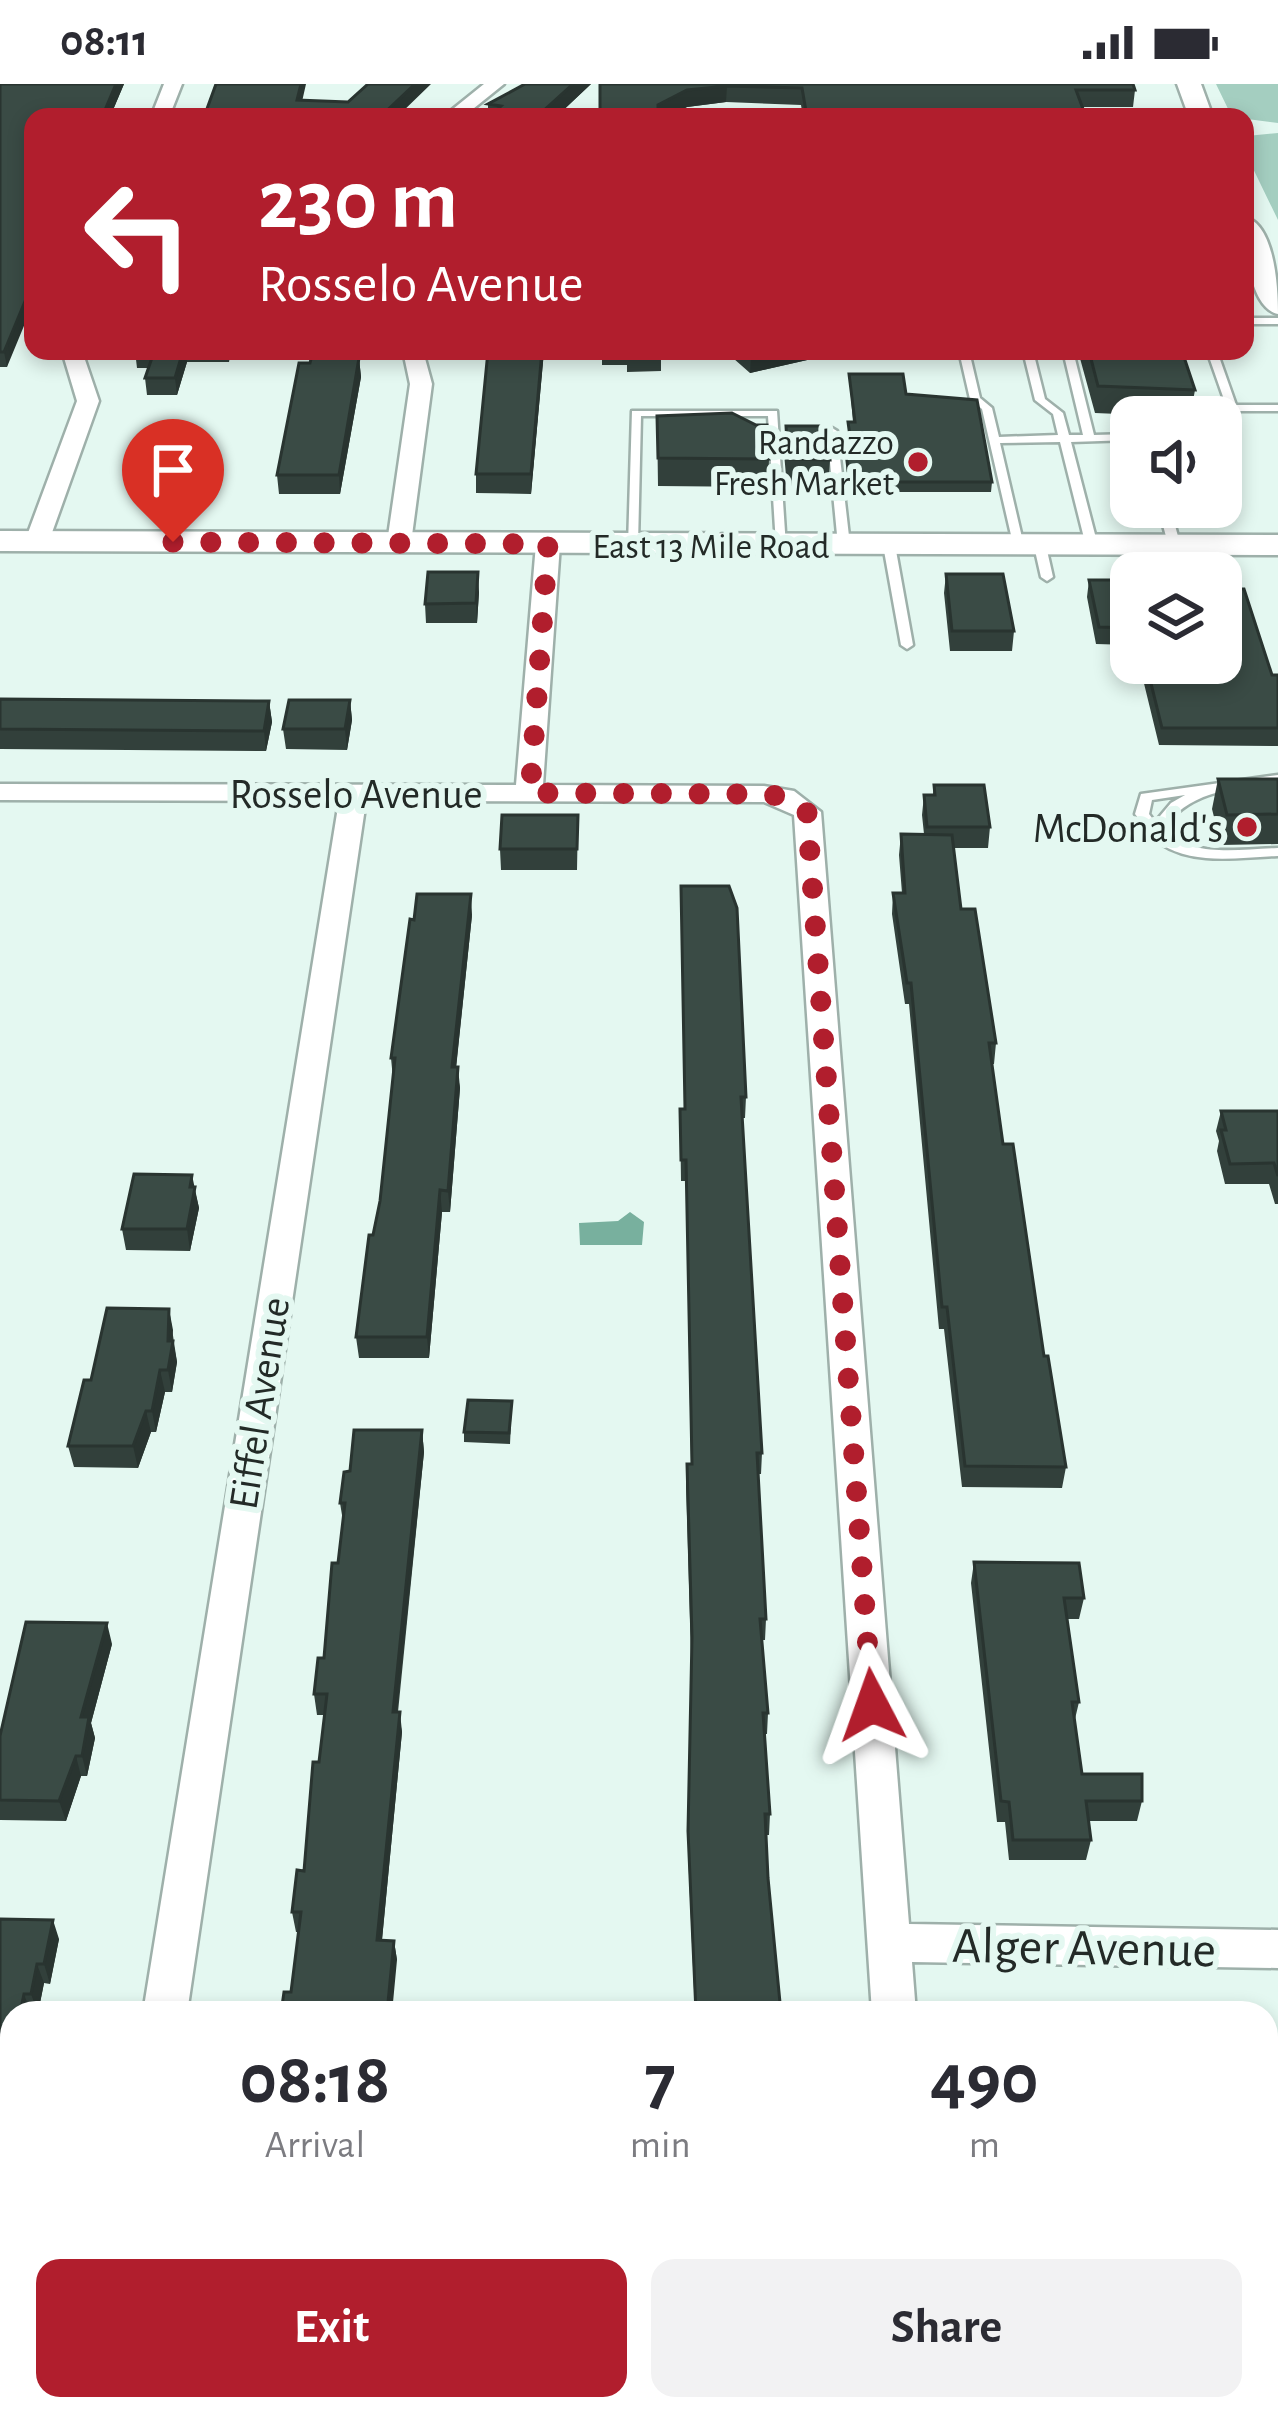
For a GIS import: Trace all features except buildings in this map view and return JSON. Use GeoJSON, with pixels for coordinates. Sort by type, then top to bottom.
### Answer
{"type":"FeatureCollection","features":[{"type":"Feature","properties":{"kind":"main road"},"geometry":{"type":"LineString","coordinates":[[1254,247],[1278,306]]}},
{"type":"Feature","properties":{"kind":"main road","name":"East 13 Mile Road"},"geometry":{"type":"LineString","coordinates":[[0,541],[890,545],[1035,556],[1092,546],[1129,552]]}},
{"type":"Feature","properties":{"kind":"main road","name":"East 13 Mile Road"},"geometry":{"type":"LineString","coordinates":[[1232,552],[1278,545]]}},
{"type":"Feature","properties":{"kind":"street"},"geometry":{"type":"LineString","coordinates":[[464,108],[495,84]]}},
{"type":"Feature","properties":{"kind":"street"},"geometry":{"type":"LineString","coordinates":[[38,541],[88,401],[75,360]]}},
{"type":"Feature","properties":{"kind":"street"},"geometry":{"type":"LineString","coordinates":[[399,543],[420,406],[415,360]]}},
{"type":"Feature","properties":{"kind":"street"},"geometry":{"type":"LineString","coordinates":[[530,793],[548,544]]}},
{"type":"Feature","properties":{"kind":"street","name":"Rosselo Avenue"},"geometry":{"type":"LineString","coordinates":[[0,792],[784,797],[810,817],[890,1943]]}},
{"type":"Feature","properties":{"kind":"street","name":"Eiffel Avenue"},"geometry":{"type":"LineString","coordinates":[[167,2001],[353,793]]}},
{"type":"Feature","properties":{"kind":"street"},"geometry":{"type":"LineString","coordinates":[[890,1943],[893,2001]]}},
{"type":"Feature","properties":{"kind":"street","name":"Alger Avenue"},"geometry":{"type":"LineString","coordinates":[[890,1943],[1278,1949]]}},
{"type":"Feature","properties":{"kind":"lane"},"geometry":{"type":"LineString","coordinates":[[966,360],[975,399],[987,408],[1035,556]]}},
{"type":"Feature","properties":{"kind":"lane"},"geometry":{"type":"LineString","coordinates":[[1030,360],[1040,400],[1058,413],[1092,546]]}},
{"type":"Feature","properties":{"kind":"lane"},"geometry":{"type":"LineString","coordinates":[[1070,360],[1089,437]]}},
{"type":"Feature","properties":{"kind":"lane"},"geometry":{"type":"LineString","coordinates":[[1215,360],[1228,396]]}},
{"type":"Feature","properties":{"kind":"lane"},"geometry":{"type":"LineString","coordinates":[[1242,408],[1278,408]]}},
{"type":"Feature","properties":{"kind":"lane"},"geometry":{"type":"LineString","coordinates":[[632,544],[636,413],[773,413],[782,545]]}},
{"type":"Feature","properties":{"kind":"lane"},"geometry":{"type":"LineString","coordinates":[[832,431],[844,545]]}},
{"type":"Feature","properties":{"kind":"lane"},"geometry":{"type":"LineString","coordinates":[[994,440],[1110,437]]}},
{"type":"Feature","properties":{"kind":"lane"},"geometry":{"type":"LineString","coordinates":[[890,545],[907,645]]}},
{"type":"Feature","properties":{"kind":"lane"},"geometry":{"type":"LineString","coordinates":[[1278,778],[1157,792],[1146,797],[1142,814],[1164,842],[1188,850],[1278,852]]}},
{"type":"Feature","properties":{"kind":"lane"},"geometry":{"type":"LineString","coordinates":[[1156,832],[1163,815],[1215,787]]}},
{"type":"Feature","properties":{"kind":"shaded area"},"geometry":{"type":"Polygon","coordinates":[[[1216,84],[1278,84],[1278,123],[1254,120],[1254,108],[1228,108],[1216,84]]]}},
{"type":"Feature","properties":{"kind":"shaded area"},"geometry":{"type":"Polygon","coordinates":[[[1278,133],[1278,220],[1254,171],[1254,135],[1278,133]]]}},
{"type":"Feature","properties":{"kind":"shaded area"},"geometry":{"type":"Polygon","coordinates":[[[630,1212],[644,1222],[642,1245],[580,1245],[579,1223],[618,1221],[630,1212]]]}},
{"type":"Feature","properties":{"kind":"place","name":"Randazzo Fresh Market"},"geometry":{"type":"Point","coordinates":[918,462]}},
{"type":"Feature","properties":{"kind":"place","name":"McDonald's"},"geometry":{"type":"Point","coordinates":[1247,827]}},
{"type":"Feature","properties":{"kind":"route"},"geometry":{"type":"LineString","coordinates":[[173,542],[548,544],[530,793],[764,794],[784,797],[807,812],[872,1705]]}}]}
